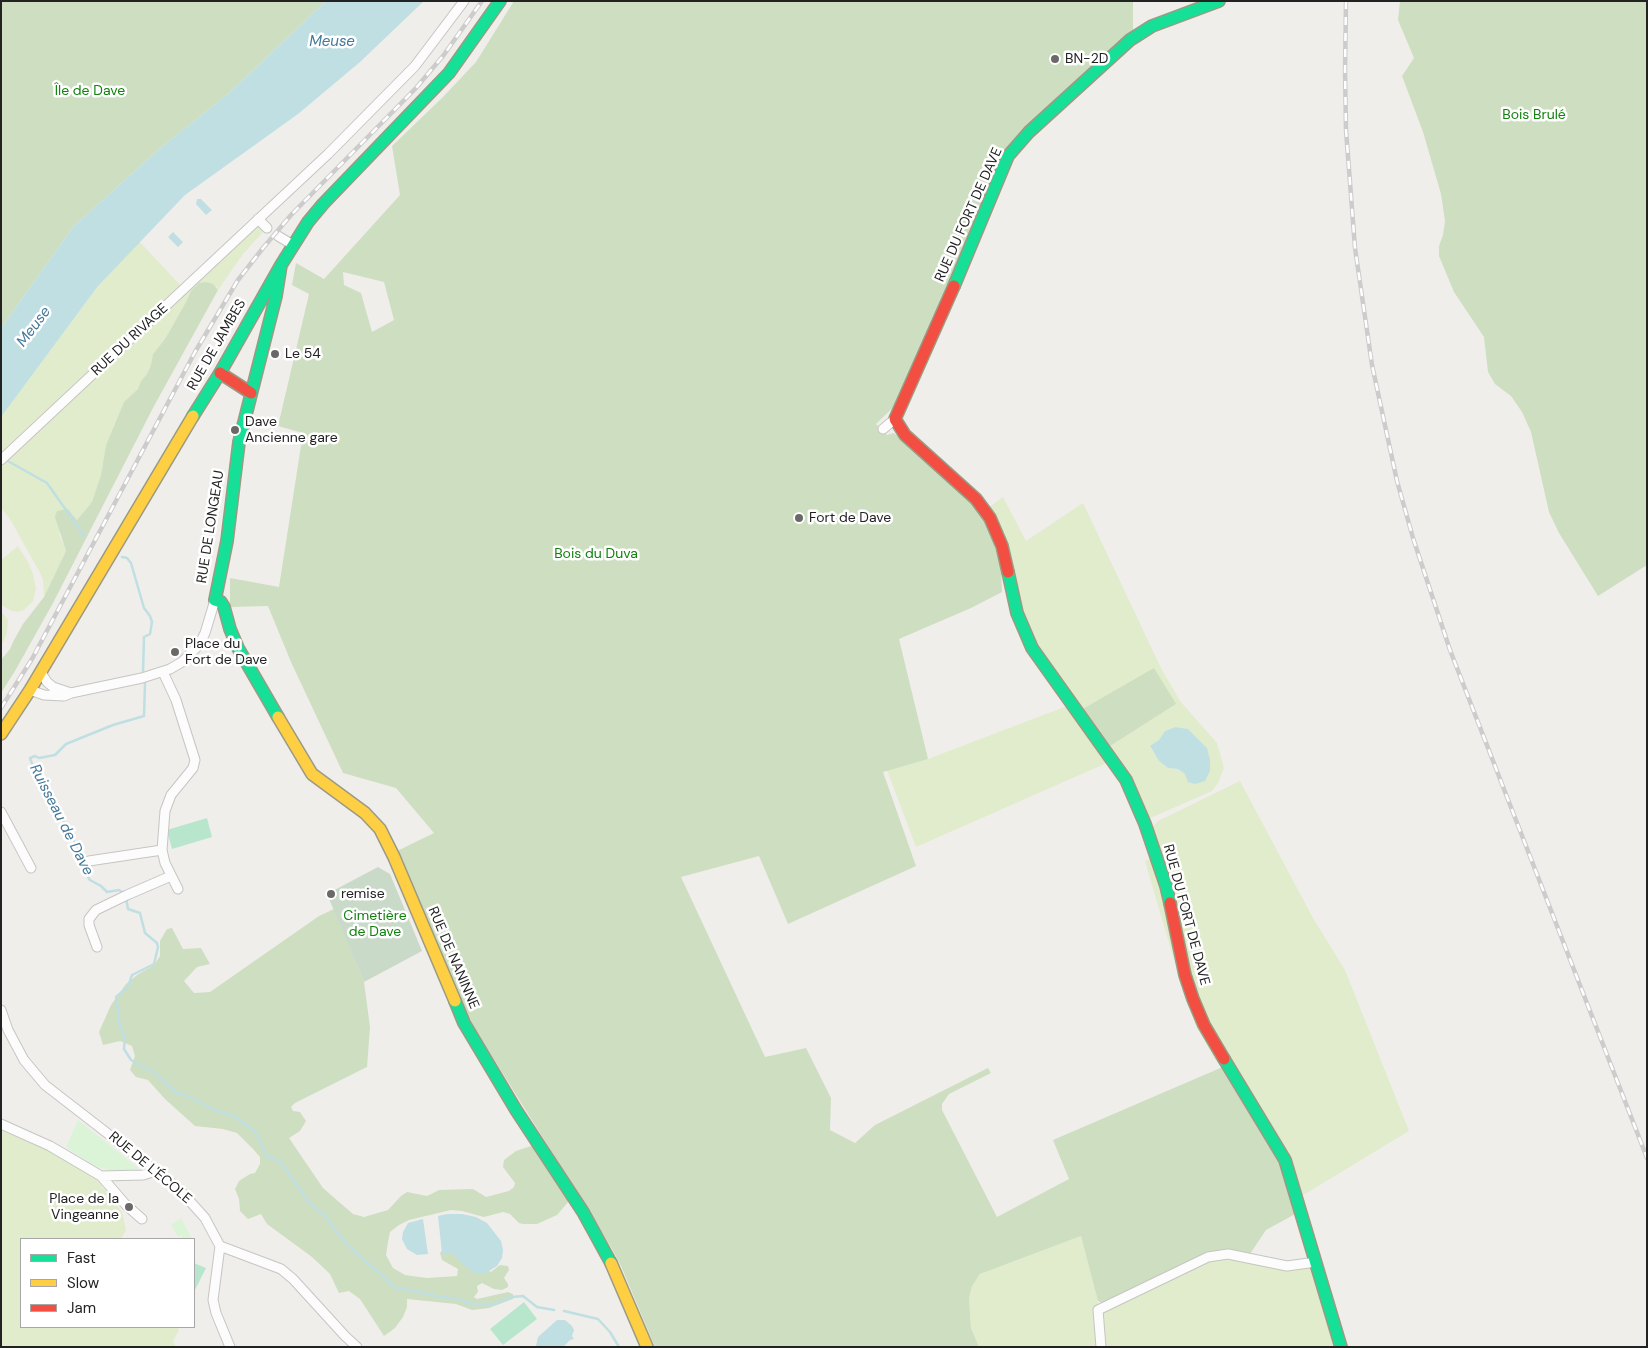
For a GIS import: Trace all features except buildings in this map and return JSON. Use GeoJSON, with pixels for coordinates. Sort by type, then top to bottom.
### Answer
{"type":"FeatureCollection","features":[{"type":"Feature","properties":{"kind":"street","name":"RUE DU RIVAGE"},"geometry":{"type":"LineString","coordinates":[[3,458],[328,154],[415,66],[464,1]]}},
{"type":"Feature","properties":{"kind":"street","name":"RUE DE JAMBES"},"geometry":{"type":"LineString","coordinates":[[1,734],[30,690],[308,222],[449,73],[500,1]]}},
{"type":"Feature","properties":{"kind":"street","name":"RUE DU FORT DE DAVE"},"geometry":{"type":"LineString","coordinates":[[883,429],[895,419],[1008,156],[1029,132],[1130,40],[1152,26],[1219,1]]}},
{"type":"Feature","properties":{"kind":"street"},"geometry":{"type":"LineString","coordinates":[[258,219],[268,228]]}},
{"type":"Feature","properties":{"kind":"street"},"geometry":{"type":"LineString","coordinates":[[278,236],[293,245]]}},
{"type":"Feature","properties":{"kind":"street","name":"RUE DE LONGEAU"},"geometry":{"type":"LineString","coordinates":[[30,690],[44,695],[64,696],[163,672],[182,662],[198,645],[215,600],[227,541],[239,442],[276,296],[281,265]]}},
{"type":"Feature","properties":{"kind":"street"},"geometry":{"type":"LineString","coordinates":[[220,373],[251,393]]}},
{"type":"Feature","properties":{"kind":"street","name":"RUE DU FORT DE DAVE"},"geometry":{"type":"LineString","coordinates":[[895,419],[906,435],[976,499],[990,518],[1002,546],[1017,613],[1032,648],[1126,780],[1145,824],[1166,886],[1192,999],[1204,1025],[1285,1160],[1341,1347]]}},
{"type":"Feature","properties":{"kind":"street","name":"RUE DE NANINNE"},"geometry":{"type":"LineString","coordinates":[[215,600],[221,602],[224,607],[238,648],[312,774],[370,817],[383,835],[464,1023],[516,1110],[583,1212],[614,1268],[647,1347]]}},
{"type":"Feature","properties":{"kind":"street"},"geometry":{"type":"LineString","coordinates":[[40,672],[53,687],[72,693]]}},
{"type":"Feature","properties":{"kind":"street"},"geometry":{"type":"LineString","coordinates":[[163,672],[176,700],[195,760],[193,768],[177,786],[166,806],[162,850],[165,863],[178,888]]}},
{"type":"Feature","properties":{"kind":"street"},"geometry":{"type":"LineString","coordinates":[[1,812],[31,868]]}},
{"type":"Feature","properties":{"kind":"street"},"geometry":{"type":"LineString","coordinates":[[89,861],[162,850]]}},
{"type":"Feature","properties":{"kind":"street"},"geometry":{"type":"LineString","coordinates":[[98,948],[91,933],[89,919],[93,913],[124,896],[171,876]]}},
{"type":"Feature","properties":{"kind":"street","name":"RUE DE L'ÉCOLE"},"geometry":{"type":"LineString","coordinates":[[1,1010],[8,1030],[24,1060],[45,1085],[178,1188],[205,1218],[220,1246]]}},
{"type":"Feature","properties":{"kind":"street"},"geometry":{"type":"LineString","coordinates":[[1,1124],[50,1146],[101,1176],[126,1205],[142,1219]]}},
{"type":"Feature","properties":{"kind":"street"},"geometry":{"type":"LineString","coordinates":[[101,1176],[143,1175],[156,1171]]}},
{"type":"Feature","properties":{"kind":"street"},"geometry":{"type":"LineString","coordinates":[[230,1347],[216,1313],[213,1300],[220,1246],[281,1269],[293,1279],[357,1347]]}},
{"type":"Feature","properties":{"kind":"street"},"geometry":{"type":"LineString","coordinates":[[1101,1347],[1098,1310],[1208,1257],[1228,1254],[1287,1266],[1316,1262]]}},
{"type":"Feature","properties":{"kind":"green space","name":"Île de Dave"},"geometry":{"type":"Polygon","coordinates":[[[1,1],[326,1],[228,94],[158,150],[73,227],[1,328],[1,1]]]}},
{"type":"Feature","properties":{"kind":"green space","name":"Bois du Duva"},"geometry":{"type":"Polygon","coordinates":[[[514,1],[1133,1],[1133,33],[1006,153],[903,398],[876,424],[887,435],[894,433],[981,512],[993,541],[1001,568],[1002,592],[971,608],[899,639],[928,759],[883,772],[916,866],[788,924],[759,856],[681,877],[765,1057],[806,1048],[831,1098],[830,1130],[855,1143],[875,1125],[988,1068],[991,1073],[949,1094],[942,1104],[942,1110],[997,1217],[1069,1179],[1053,1140],[1225,1066],[1283,1161],[1297,1213],[1266,1230],[1250,1254],[1233,1250],[1210,1252],[1104,1304],[1098,1301],[1081,1236],[980,1274],[972,1286],[969,1298],[971,1328],[979,1347],[655,1347],[621,1266],[611,1247],[462,1005],[397,851],[434,833],[396,788],[343,773],[291,662],[268,606],[230,607],[230,578],[279,587],[303,433],[278,426],[309,294],[292,285],[296,263],[324,279],[400,195],[392,146],[476,62],[514,1]],[[343,272],[344,285],[361,293],[372,332],[394,320],[384,282],[343,272]]]}},
{"type":"Feature","properties":{"kind":"green space","name":"Bois Brulé"},"geometry":{"type":"Polygon","coordinates":[[[1400,1],[1647,1],[1647,565],[1598,596],[1559,533],[1549,512],[1531,432],[1522,412],[1511,396],[1495,384],[1488,372],[1484,337],[1454,292],[1439,256],[1439,246],[1445,221],[1441,194],[1423,132],[1402,76],[1414,58],[1398,20],[1400,1]]]}},
{"type":"Feature","properties":{"kind":"green space"},"geometry":{"type":"Polygon","coordinates":[[[258,224],[265,230],[243,254],[218,290],[217,287],[191,291],[165,339],[153,354],[151,365],[138,389],[124,402],[106,445],[101,475],[92,502],[77,520],[70,511],[59,534],[66,551],[44,597],[43,580],[39,571],[10,519],[1,508],[1,465],[258,224]]]}},
{"type":"Feature","properties":{"kind":"green space"},"geometry":{"type":"Polygon","coordinates":[[[139,241],[182,287],[1,455],[1,417],[98,286],[139,241]]]}},
{"type":"Feature","properties":{"kind":"green space"},"geometry":{"type":"Polygon","coordinates":[[[199,283],[213,284],[218,290],[154,406],[53,603],[1,693],[1,660],[10,649],[23,624],[44,597],[66,551],[55,517],[57,511],[68,509],[77,520],[92,502],[101,475],[106,445],[124,402],[138,389],[151,365],[153,354],[165,339],[191,291],[199,283]]]}},
{"type":"Feature","properties":{"kind":"green space"},"geometry":{"type":"Polygon","coordinates":[[[1003,497],[1026,541],[1083,503],[1161,668],[1180,701],[1217,743],[1224,768],[1218,783],[1212,791],[1148,818],[1107,748],[1176,704],[1081,710],[1047,664],[1025,624],[988,508],[1003,497]],[[1174,727],[1165,731],[1159,740],[1150,747],[1159,761],[1168,768],[1178,769],[1185,774],[1207,748],[1188,729],[1174,727]]]}},
{"type":"Feature","properties":{"kind":"green space"},"geometry":{"type":"Polygon","coordinates":[[[18,546],[28,562],[36,589],[33,601],[24,610],[18,612],[1,605],[1,560],[18,546]]]}},
{"type":"Feature","properties":{"kind":"green space"},"geometry":{"type":"Polygon","coordinates":[[[1,611],[8,620],[7,633],[1,647],[1,611]]]}},
{"type":"Feature","properties":{"kind":"green space"},"geometry":{"type":"Polygon","coordinates":[[[1154,668],[1176,704],[1107,748],[1081,710],[1154,668]]]}},
{"type":"Feature","properties":{"kind":"green space"},"geometry":{"type":"Polygon","coordinates":[[[1067,706],[1109,762],[916,847],[887,770],[928,759],[1067,706]]]}},
{"type":"Feature","properties":{"kind":"green space"},"geometry":{"type":"Polygon","coordinates":[[[1240,781],[1313,918],[1345,970],[1409,1131],[1300,1197],[1198,1002],[1152,827],[1158,821],[1240,781]]]}},
{"type":"Feature","properties":{"kind":"green space"},"geometry":{"type":"Polygon","coordinates":[[[207,818],[212,837],[172,849],[167,830],[207,818]]]}},
{"type":"Feature","properties":{"kind":"green space"},"geometry":{"type":"Polygon","coordinates":[[[1154,858],[1170,919],[1220,1059],[1216,1061],[1196,1026],[1184,994],[1145,861],[1154,858]]]}},
{"type":"Feature","properties":{"kind":"green space","name":"Cimetière de Dave"},"geometry":{"type":"Polygon","coordinates":[[[378,867],[390,874],[422,951],[364,982],[327,894],[378,867]]]}},
{"type":"Feature","properties":{"kind":"green space"},"geometry":{"type":"Polygon","coordinates":[[[334,909],[364,982],[370,1027],[367,1067],[295,1103],[291,1107],[293,1111],[300,1112],[306,1121],[300,1131],[289,1138],[323,1188],[353,1214],[364,1217],[388,1210],[407,1192],[427,1196],[439,1190],[473,1189],[486,1197],[509,1191],[514,1187],[515,1183],[503,1167],[504,1160],[516,1151],[531,1146],[534,1147],[569,1201],[557,1215],[537,1224],[519,1223],[510,1214],[503,1212],[484,1217],[451,1210],[409,1220],[399,1225],[390,1232],[386,1255],[393,1268],[405,1275],[427,1278],[457,1276],[458,1269],[442,1260],[440,1253],[445,1246],[491,1272],[500,1265],[508,1266],[509,1270],[504,1278],[508,1287],[502,1290],[494,1289],[482,1283],[477,1286],[478,1292],[474,1297],[477,1299],[508,1292],[513,1294],[513,1299],[489,1308],[472,1310],[456,1304],[407,1299],[407,1307],[403,1317],[395,1328],[384,1336],[360,1299],[349,1291],[339,1293],[330,1274],[312,1257],[267,1224],[261,1214],[248,1219],[240,1211],[239,1199],[235,1189],[239,1181],[255,1173],[260,1164],[260,1157],[253,1149],[237,1133],[223,1129],[195,1126],[165,1099],[148,1080],[136,1077],[130,1070],[135,1056],[132,1046],[120,1041],[103,1045],[99,1032],[111,1005],[126,984],[154,965],[160,956],[160,941],[167,929],[172,928],[183,949],[201,948],[210,964],[197,967],[184,981],[194,993],[210,992],[319,916],[334,909]]]}},
{"type":"Feature","properties":{"kind":"green space"},"geometry":{"type":"Polygon","coordinates":[[[78,1120],[138,1168],[135,1172],[111,1171],[93,1165],[66,1147],[78,1120]]]}},
{"type":"Feature","properties":{"kind":"green space"},"geometry":{"type":"Polygon","coordinates":[[[1,1128],[49,1150],[96,1179],[122,1212],[126,1230],[122,1238],[20,1238],[20,1328],[178,1328],[179,1330],[173,1341],[176,1347],[1,1347],[1,1128]]]}},
{"type":"Feature","properties":{"kind":"green space"},"geometry":{"type":"Polygon","coordinates":[[[181,1218],[191,1238],[180,1238],[185,1234],[178,1237],[171,1225],[181,1218]]]}},
{"type":"Feature","properties":{"kind":"green space"},"geometry":{"type":"Polygon","coordinates":[[[1081,1236],[1098,1301],[1098,1310],[1215,1255],[1281,1265],[1316,1262],[1341,1347],[979,1347],[971,1328],[969,1298],[972,1286],[980,1274],[1081,1236]]]}},
{"type":"Feature","properties":{"kind":"green space"},"geometry":{"type":"Polygon","coordinates":[[[195,1263],[206,1268],[195,1290],[195,1263]]]}},
{"type":"Feature","properties":{"kind":"green space"},"geometry":{"type":"Polygon","coordinates":[[[524,1302],[537,1319],[503,1345],[490,1329],[524,1302]]]}},
{"type":"Feature","properties":{"kind":"water","name":"Meuse"},"geometry":{"type":"Polygon","coordinates":[[[326,1],[424,1],[360,62],[298,114],[185,195],[98,286],[1,417],[1,328],[73,227],[158,150],[228,94],[326,1]]]}},
{"type":"Feature","properties":{"kind":"water"},"geometry":{"type":"Polygon","coordinates":[[[197,199],[201,199],[212,210],[206,215],[196,204],[197,199]]]}},
{"type":"Feature","properties":{"kind":"water"},"geometry":{"type":"Polygon","coordinates":[[[173,232],[183,242],[178,247],[168,237],[173,232]]]}},
{"type":"Feature","properties":{"kind":"water"},"geometry":{"type":"Polygon","coordinates":[[[1175,727],[1188,729],[1207,748],[1210,771],[1205,781],[1195,784],[1188,782],[1185,774],[1178,769],[1168,768],[1159,761],[1150,746],[1159,740],[1165,731],[1175,727]]]}},
{"type":"Feature","properties":{"kind":"water"},"geometry":{"type":"Polygon","coordinates":[[[462,1214],[476,1217],[487,1223],[501,1241],[502,1258],[497,1266],[484,1274],[478,1274],[471,1271],[452,1253],[442,1253],[438,1216],[462,1214]]]}},
{"type":"Feature","properties":{"kind":"water"},"geometry":{"type":"Polygon","coordinates":[[[423,1219],[428,1254],[417,1255],[407,1249],[402,1239],[403,1232],[408,1223],[423,1219]]]}},
{"type":"Feature","properties":{"kind":"water"},"geometry":{"type":"Polygon","coordinates":[[[557,1320],[565,1320],[572,1326],[574,1330],[572,1336],[574,1339],[570,1340],[563,1347],[536,1346],[538,1337],[557,1320]]]}},
{"type":"Feature","properties":{"kind":"waterway","name":"Ruisseau de Dave"},"geometry":{"type":"LineString","coordinates":[[6,460],[47,483],[85,537]]}},
{"type":"Feature","properties":{"kind":"waterway","name":"Ruisseau de Dave"},"geometry":{"type":"LineString","coordinates":[[122,557],[127,558],[131,563],[144,608],[152,622],[150,634],[144,637],[143,672]]}},
{"type":"Feature","properties":{"kind":"waterway","name":"Ruisseau de Dave"},"geometry":{"type":"LineString","coordinates":[[124,893],[119,890],[107,892],[90,880],[86,865],[67,827],[48,797],[45,786],[38,780],[30,758],[55,755],[66,744],[113,725],[144,716],[145,683]]}},
{"type":"Feature","properties":{"kind":"waterway","name":"Ruisseau de Dave"},"geometry":{"type":"LineString","coordinates":[[126,898],[128,909],[140,913],[145,933],[157,943],[158,947],[154,964],[132,975],[128,987],[116,997],[120,1026],[125,1037],[124,1049],[131,1060],[155,1073],[176,1093],[186,1095],[216,1111],[235,1116],[256,1133],[267,1156],[281,1162],[310,1204],[324,1215],[347,1245],[396,1288],[458,1299],[472,1304],[494,1304],[512,1297],[523,1296],[537,1307],[554,1310]]}},
{"type":"Feature","properties":{"kind":"waterway","name":"Ruisseau de Dave"},"geometry":{"type":"LineString","coordinates":[[564,1311],[598,1319],[610,1332],[619,1347]]}},
{"type":"Feature","properties":{"kind":"railway"},"geometry":{"type":"LineString","coordinates":[[1,708],[32,659],[195,352],[238,280],[291,215],[416,88],[443,56],[482,1]]}},
{"type":"Feature","properties":{"kind":"railway"},"geometry":{"type":"LineString","coordinates":[[1346,1],[1346,130],[1355,248],[1372,365],[1397,481],[1413,538],[1450,650],[1647,1158]]}},
{"type":"Feature","properties":{"kind":"traffic: fast"},"geometry":{"type":"LineString","coordinates":[[193,416],[308,222],[449,73],[500,1]]}},
{"type":"Feature","properties":{"kind":"traffic: fast"},"geometry":{"type":"LineString","coordinates":[[954,286],[1008,156],[1029,132],[1130,40],[1152,26],[1219,1]]}},
{"type":"Feature","properties":{"kind":"traffic: fast"},"geometry":{"type":"LineString","coordinates":[[278,717],[238,648],[224,607],[221,602],[215,600],[227,541],[239,442],[276,296],[281,265]]}},
{"type":"Feature","properties":{"kind":"traffic: fast"},"geometry":{"type":"LineString","coordinates":[[1008,572],[1017,613],[1032,648],[1126,780],[1145,824],[1170,903]]}},
{"type":"Feature","properties":{"kind":"traffic: fast"},"geometry":{"type":"LineString","coordinates":[[455,1001],[464,1023],[516,1110],[583,1212],[611,1263]]}},
{"type":"Feature","properties":{"kind":"traffic: fast"},"geometry":{"type":"LineString","coordinates":[[1224,1059],[1285,1160],[1341,1347]]}},
{"type":"Feature","properties":{"kind":"traffic: slow"},"geometry":{"type":"LineString","coordinates":[[1,734],[30,690],[193,416]]}},
{"type":"Feature","properties":{"kind":"traffic: slow"},"geometry":{"type":"LineString","coordinates":[[278,717],[312,774],[365,813],[380,829],[394,857],[455,1001]]}},
{"type":"Feature","properties":{"kind":"traffic: slow"},"geometry":{"type":"LineString","coordinates":[[611,1263],[647,1347]]}},
{"type":"Feature","properties":{"kind":"traffic: jam"},"geometry":{"type":"LineString","coordinates":[[954,286],[895,419],[905,435],[976,499],[990,518],[1002,546],[1008,572]]}},
{"type":"Feature","properties":{"kind":"traffic: jam"},"geometry":{"type":"LineString","coordinates":[[220,373],[251,393]]}},
{"type":"Feature","properties":{"kind":"traffic: jam"},"geometry":{"type":"LineString","coordinates":[[1170,903],[1185,975],[1193,999],[1204,1025],[1224,1059]]}},
{"type":"Feature","properties":{"kind":"place","name":"BN-2D"},"geometry":{"type":"Point","coordinates":[1055,59]}},
{"type":"Feature","properties":{"kind":"place","name":"Le 54"},"geometry":{"type":"Point","coordinates":[275,354]}},
{"type":"Feature","properties":{"kind":"place","name":"Dave Ancienne gare"},"geometry":{"type":"Point","coordinates":[235,430]}},
{"type":"Feature","properties":{"kind":"place","name":"Fort de Dave"},"geometry":{"type":"Point","coordinates":[799,518]}},
{"type":"Feature","properties":{"kind":"place","name":"Place du Fort de Dave"},"geometry":{"type":"Point","coordinates":[175,652]}},
{"type":"Feature","properties":{"kind":"place","name":"remise"},"geometry":{"type":"Point","coordinates":[331,894]}},
{"type":"Feature","properties":{"kind":"place","name":"Place de la Vingeanne"},"geometry":{"type":"Point","coordinates":[129,1207]}}]}
